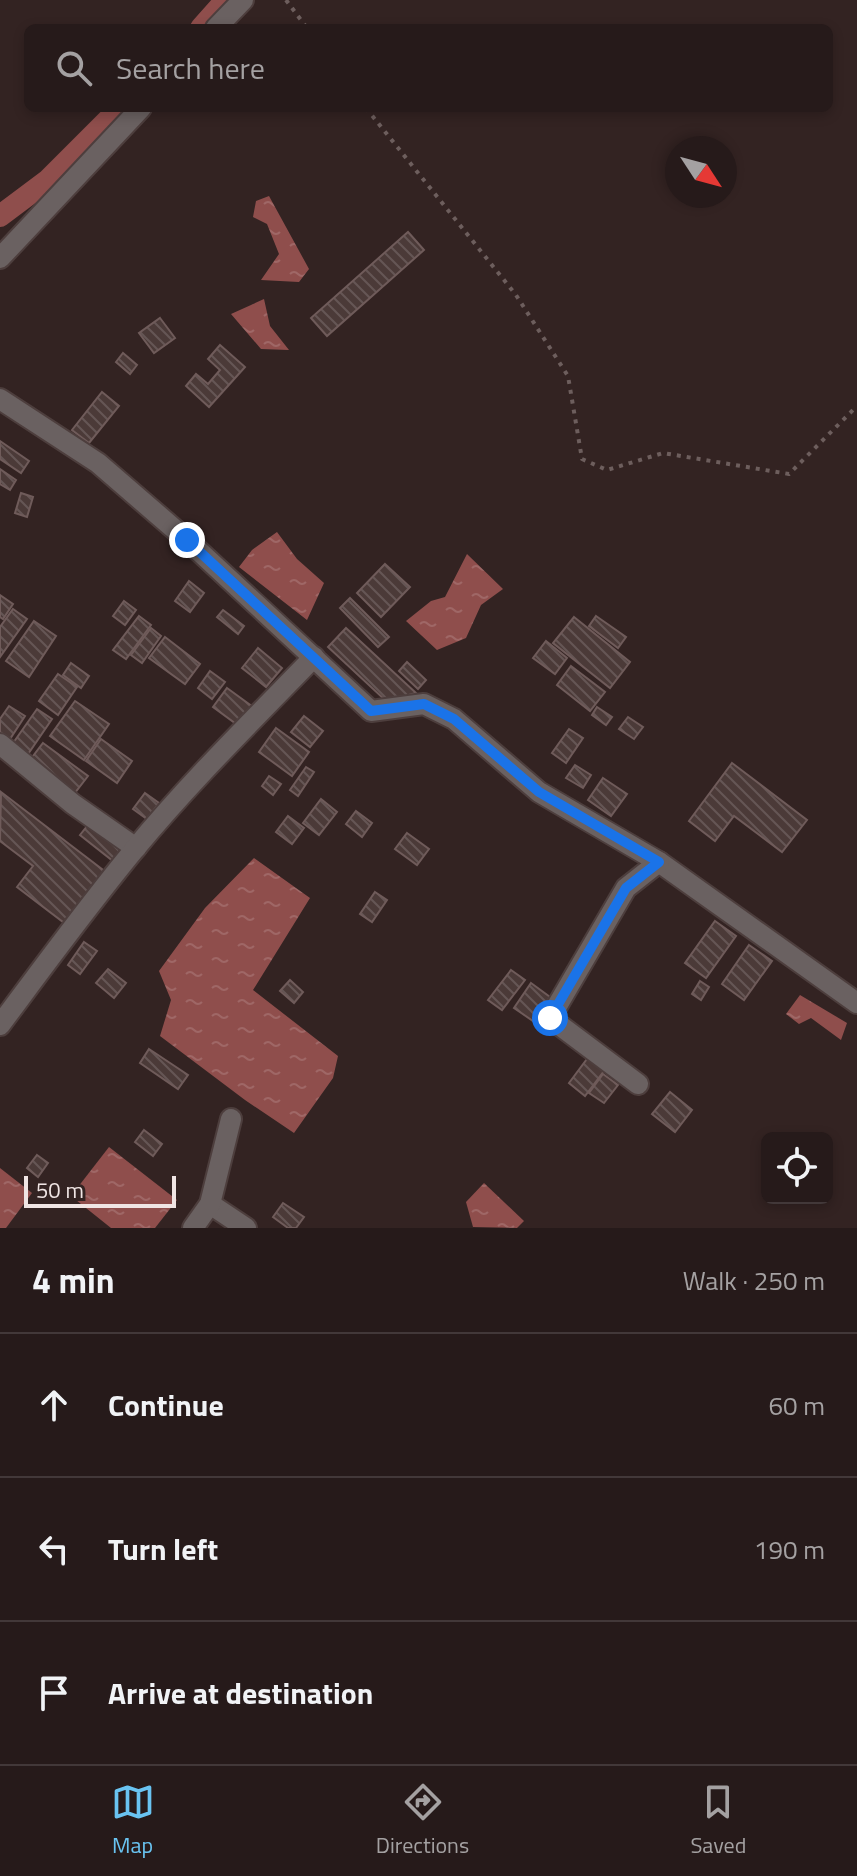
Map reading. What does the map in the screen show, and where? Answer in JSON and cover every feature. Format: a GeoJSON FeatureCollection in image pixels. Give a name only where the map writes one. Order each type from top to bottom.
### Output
{"type":"FeatureCollection","features":[{"type":"Feature","properties":{"kind":"street"},"geometry":{"type":"LineString","coordinates":[[220,24],[243,0]]}},
{"type":"Feature","properties":{"kind":"street"},"geometry":{"type":"LineString","coordinates":[[0,258],[137,112]]}},
{"type":"Feature","properties":{"kind":"street"},"geometry":{"type":"LineString","coordinates":[[0,399],[98,463],[187,540],[371,711],[424,704],[454,719],[539,792],[659,862],[857,1003]]}},
{"type":"Feature","properties":{"kind":"street"},"geometry":{"type":"LineString","coordinates":[[0,1025],[136,848],[218,756],[314,657]]}},
{"type":"Feature","properties":{"kind":"street"},"geometry":{"type":"LineString","coordinates":[[0,744],[73,804],[136,848]]}},
{"type":"Feature","properties":{"kind":"street"},"geometry":{"type":"LineString","coordinates":[[638,1084],[550,1018],[626,888],[659,862]]}},
{"type":"Feature","properties":{"kind":"street"},"geometry":{"type":"LineString","coordinates":[[193,1228],[210,1204],[231,1119]]}},
{"type":"Feature","properties":{"kind":"street"},"geometry":{"type":"LineString","coordinates":[[210,1204],[246,1228]]}},
{"type":"Feature","properties":{"kind":"path"},"geometry":{"type":"LineString","coordinates":[[286,0],[304,24]]}},
{"type":"Feature","properties":{"kind":"path"},"geometry":{"type":"LineString","coordinates":[[369,112],[516,295],[568,376],[582,459],[607,470],[663,453],[789,474],[857,406]]}},
{"type":"Feature","properties":{"kind":"water"},"geometry":{"type":"Polygon","coordinates":[[[269,196],[309,269],[299,282],[261,280],[279,254],[267,224],[253,217],[256,201],[269,196]]]}},
{"type":"Feature","properties":{"kind":"water"},"geometry":{"type":"Polygon","coordinates":[[[264,299],[270,326],[289,350],[261,349],[231,314],[264,299]]]}},
{"type":"Feature","properties":{"kind":"water"},"geometry":{"type":"Polygon","coordinates":[[[277,532],[297,559],[324,583],[307,620],[239,567],[252,550],[277,532]]]}},
{"type":"Feature","properties":{"kind":"water"},"geometry":{"type":"Polygon","coordinates":[[[467,554],[503,589],[481,605],[466,638],[437,650],[406,621],[431,601],[445,597],[467,554]]]}},
{"type":"Feature","properties":{"kind":"water"},"geometry":{"type":"Polygon","coordinates":[[[254,858],[310,898],[253,990],[338,1056],[333,1078],[294,1133],[160,1036],[171,1000],[159,971],[205,908],[254,858]]]}},
{"type":"Feature","properties":{"kind":"water"},"geometry":{"type":"Polygon","coordinates":[[[800,995],[847,1023],[841,1040],[811,1018],[799,1024],[786,1014],[800,995]]]}},
{"type":"Feature","properties":{"kind":"water"},"geometry":{"type":"Polygon","coordinates":[[[109,1147],[177,1200],[155,1228],[111,1228],[71,1196],[109,1147]]]}},
{"type":"Feature","properties":{"kind":"water"},"geometry":{"type":"Polygon","coordinates":[[[0,1168],[32,1193],[6,1228],[0,1228],[0,1168]]]}},
{"type":"Feature","properties":{"kind":"water"},"geometry":{"type":"Polygon","coordinates":[[[484,1183],[524,1221],[517,1228],[473,1227],[466,1202],[484,1183]]]}},
{"type":"Feature","properties":{"kind":"building"},"geometry":{"type":"Polygon","coordinates":[[[408,232],[424,250],[327,336],[311,318],[408,232]]]}},
{"type":"Feature","properties":{"kind":"building"},"geometry":{"type":"Polygon","coordinates":[[[160,318],[175,338],[154,353],[139,333],[160,318]]]}},
{"type":"Feature","properties":{"kind":"building"},"geometry":{"type":"Polygon","coordinates":[[[220,345],[245,367],[209,407],[186,386],[196,374],[208,384],[220,370],[208,359],[220,345]]]}},
{"type":"Feature","properties":{"kind":"building"},"geometry":{"type":"Polygon","coordinates":[[[123,353],[137,365],[130,374],[116,362],[123,353]]]}},
{"type":"Feature","properties":{"kind":"building"},"geometry":{"type":"Polygon","coordinates":[[[102,392],[119,406],[89,443],[72,430],[102,392]]]}},
{"type":"Feature","properties":{"kind":"building"},"geometry":{"type":"Polygon","coordinates":[[[0,441],[29,461],[21,473],[0,459],[0,441]]]}},
{"type":"Feature","properties":{"kind":"building"},"geometry":{"type":"Polygon","coordinates":[[[0,469],[16,480],[10,490],[0,484],[0,469]]]}},
{"type":"Feature","properties":{"kind":"building"},"geometry":{"type":"Polygon","coordinates":[[[21,493],[33,497],[27,517],[15,513],[21,493]]]}},
{"type":"Feature","properties":{"kind":"building"},"geometry":{"type":"Polygon","coordinates":[[[385,564],[410,587],[381,617],[357,593],[385,564]]]}},
{"type":"Feature","properties":{"kind":"building"},"geometry":{"type":"Polygon","coordinates":[[[189,581],[204,593],[190,612],[175,601],[189,581]]]}},
{"type":"Feature","properties":{"kind":"building"},"geometry":{"type":"Polygon","coordinates":[[[0,595],[13,604],[3,619],[0,617],[0,595]]]}},
{"type":"Feature","properties":{"kind":"building"},"geometry":{"type":"Polygon","coordinates":[[[350,598],[389,637],[378,647],[340,608],[350,598]]]}},
{"type":"Feature","properties":{"kind":"building"},"geometry":{"type":"Polygon","coordinates":[[[124,601],[136,610],[125,625],[113,616],[124,601]]]}},
{"type":"Feature","properties":{"kind":"building"},"geometry":{"type":"Polygon","coordinates":[[[13,609],[27,619],[0,657],[0,627],[13,609]]]}},
{"type":"Feature","properties":{"kind":"building"},"geometry":{"type":"Polygon","coordinates":[[[223,610],[244,626],[238,634],[217,617],[223,610]]]}},
{"type":"Feature","properties":{"kind":"building"},"geometry":{"type":"Polygon","coordinates":[[[139,616],[151,625],[126,659],[113,650],[139,616]]]}},
{"type":"Feature","properties":{"kind":"building"},"geometry":{"type":"Polygon","coordinates":[[[596,616],[626,637],[618,648],[589,626],[596,616]]]}},
{"type":"Feature","properties":{"kind":"building"},"geometry":{"type":"Polygon","coordinates":[[[574,617],[630,662],[610,688],[553,643],[574,617]]]}},
{"type":"Feature","properties":{"kind":"building"},"geometry":{"type":"Polygon","coordinates":[[[34,621],[56,636],[29,677],[6,661],[34,621]]]}},
{"type":"Feature","properties":{"kind":"building"},"geometry":{"type":"Polygon","coordinates":[[[151,628],[161,636],[142,663],[131,655],[151,628]]]}},
{"type":"Feature","properties":{"kind":"building"},"geometry":{"type":"Polygon","coordinates":[[[346,628],[416,693],[386,701],[328,647],[346,628]]]}},
{"type":"Feature","properties":{"kind":"building"},"geometry":{"type":"Polygon","coordinates":[[[165,637],[200,664],[185,684],[149,658],[165,637]]]}},
{"type":"Feature","properties":{"kind":"building"},"geometry":{"type":"Polygon","coordinates":[[[546,641],[567,658],[555,674],[533,658],[546,641]]]}},
{"type":"Feature","properties":{"kind":"building"},"geometry":{"type":"Polygon","coordinates":[[[258,648],[282,668],[266,687],[242,668],[258,648]]]}},
{"type":"Feature","properties":{"kind":"building"},"geometry":{"type":"Polygon","coordinates":[[[407,662],[426,680],[418,689],[399,671],[407,662]]]}},
{"type":"Feature","properties":{"kind":"building"},"geometry":{"type":"Polygon","coordinates":[[[71,663],[89,676],[81,688],[63,675],[71,663]]]}},
{"type":"Feature","properties":{"kind":"building"},"geometry":{"type":"Polygon","coordinates":[[[571,666],[605,692],[590,711],[557,685],[571,666]]]}},
{"type":"Feature","properties":{"kind":"building"},"geometry":{"type":"Polygon","coordinates":[[[210,671],[225,682],[212,699],[198,688],[210,671]]]}},
{"type":"Feature","properties":{"kind":"building"},"geometry":{"type":"Polygon","coordinates":[[[58,674],[77,687],[58,715],[39,701],[58,674]]]}},
{"type":"Feature","properties":{"kind":"building"},"geometry":{"type":"Polygon","coordinates":[[[227,688],[253,707],[239,726],[213,707],[227,688]]]}},
{"type":"Feature","properties":{"kind":"building"},"geometry":{"type":"Polygon","coordinates":[[[75,701],[109,724],[84,760],[50,736],[75,701]]]}},
{"type":"Feature","properties":{"kind":"building"},"geometry":{"type":"Polygon","coordinates":[[[9,706],[25,716],[10,739],[0,732],[0,719],[9,706]]]}},
{"type":"Feature","properties":{"kind":"building"},"geometry":{"type":"Polygon","coordinates":[[[597,707],[612,717],[606,725],[592,715],[597,707]]]}},
{"type":"Feature","properties":{"kind":"building"},"geometry":{"type":"Polygon","coordinates":[[[37,709],[52,719],[26,757],[11,746],[37,709]]]}},
{"type":"Feature","properties":{"kind":"building"},"geometry":{"type":"Polygon","coordinates":[[[304,716],[323,731],[310,747],[291,732],[304,716]]]}},
{"type":"Feature","properties":{"kind":"building"},"geometry":{"type":"Polygon","coordinates":[[[628,717],[643,727],[634,739],[619,729],[628,717]]]}},
{"type":"Feature","properties":{"kind":"building"},"geometry":{"type":"Polygon","coordinates":[[[276,728],[309,752],[292,776],[259,752],[276,728]]]}},
{"type":"Feature","properties":{"kind":"building"},"geometry":{"type":"Polygon","coordinates":[[[569,729],[583,738],[566,763],[552,753],[569,729]]]}},
{"type":"Feature","properties":{"kind":"building"},"geometry":{"type":"Polygon","coordinates":[[[101,739],[132,761],[117,783],[86,761],[101,739]]]}},
{"type":"Feature","properties":{"kind":"building"},"geometry":{"type":"Polygon","coordinates":[[[43,743],[88,776],[74,794],[30,760],[43,743]]]}},
{"type":"Feature","properties":{"kind":"building"},"geometry":{"type":"Polygon","coordinates":[[[732,763],[807,820],[782,852],[734,816],[715,841],[689,821],[732,763]]]}},
{"type":"Feature","properties":{"kind":"building"},"geometry":{"type":"Polygon","coordinates":[[[575,765],[591,775],[583,788],[566,778],[575,765]]]}},
{"type":"Feature","properties":{"kind":"building"},"geometry":{"type":"Polygon","coordinates":[[[306,767],[314,772],[298,796],[290,790],[306,767]]]}},
{"type":"Feature","properties":{"kind":"building"},"geometry":{"type":"Polygon","coordinates":[[[269,776],[281,784],[273,795],[262,786],[269,776]]]}},
{"type":"Feature","properties":{"kind":"building"},"geometry":{"type":"Polygon","coordinates":[[[603,778],[627,794],[611,816],[588,800],[603,778]]]}},
{"type":"Feature","properties":{"kind":"building"},"geometry":{"type":"Polygon","coordinates":[[[1,792],[107,873],[67,925],[17,887],[33,866],[0,841],[1,792]]]}},
{"type":"Feature","properties":{"kind":"building"},"geometry":{"type":"Polygon","coordinates":[[[145,793],[159,803],[147,819],[133,809],[145,793]]]}},
{"type":"Feature","properties":{"kind":"building"},"geometry":{"type":"Polygon","coordinates":[[[321,799],[337,812],[319,835],[303,823],[321,799]]]}},
{"type":"Feature","properties":{"kind":"building"},"geometry":{"type":"Polygon","coordinates":[[[356,811],[372,823],[362,837],[346,824],[356,811]]]}},
{"type":"Feature","properties":{"kind":"building"},"geometry":{"type":"Polygon","coordinates":[[[288,816],[304,828],[292,844],[276,832],[288,816]]]}},
{"type":"Feature","properties":{"kind":"building"},"geometry":{"type":"Polygon","coordinates":[[[92,820],[130,850],[118,865],[80,835],[92,820]]]}},
{"type":"Feature","properties":{"kind":"building"},"geometry":{"type":"Polygon","coordinates":[[[407,833],[429,849],[417,865],[395,849],[407,833]]]}},
{"type":"Feature","properties":{"kind":"building"},"geometry":{"type":"Polygon","coordinates":[[[375,892],[387,900],[372,922],[360,914],[375,892]]]}},
{"type":"Feature","properties":{"kind":"building"},"geometry":{"type":"Polygon","coordinates":[[[715,921],[736,936],[706,978],[685,963],[715,921]]]}},
{"type":"Feature","properties":{"kind":"building"},"geometry":{"type":"Polygon","coordinates":[[[84,942],[97,951],[80,974],[68,965],[84,942]]]}},
{"type":"Feature","properties":{"kind":"building"},"geometry":{"type":"Polygon","coordinates":[[[749,945],[772,961],[744,1000],[722,984],[749,945]]]}},
{"type":"Feature","properties":{"kind":"building"},"geometry":{"type":"Polygon","coordinates":[[[108,969],[126,983],[114,998],[96,983],[108,969]]]}},
{"type":"Feature","properties":{"kind":"building"},"geometry":{"type":"Polygon","coordinates":[[[511,970],[525,980],[502,1010],[488,1000],[511,970]]]}},
{"type":"Feature","properties":{"kind":"building"},"geometry":{"type":"Polygon","coordinates":[[[290,980],[303,992],[294,1003],[280,991],[290,980]]]}},
{"type":"Feature","properties":{"kind":"building"},"geometry":{"type":"Polygon","coordinates":[[[700,981],[709,987],[701,1000],[692,994],[700,981]]]}},
{"type":"Feature","properties":{"kind":"building"},"geometry":{"type":"Polygon","coordinates":[[[531,983],[550,997],[533,1021],[514,1008],[531,983]]]}},
{"type":"Feature","properties":{"kind":"building"},"geometry":{"type":"Polygon","coordinates":[[[149,1049],[188,1075],[178,1089],[140,1063],[149,1049]]]}},
{"type":"Feature","properties":{"kind":"building"},"geometry":{"type":"Polygon","coordinates":[[[590,1055],[607,1067],[585,1096],[569,1083],[590,1055]]]}},
{"type":"Feature","properties":{"kind":"building"},"geometry":{"type":"Polygon","coordinates":[[[603,1074],[618,1085],[604,1103],[589,1093],[603,1074]]]}},
{"type":"Feature","properties":{"kind":"building"},"geometry":{"type":"Polygon","coordinates":[[[670,1092],[692,1110],[675,1132],[652,1114],[670,1092]]]}},
{"type":"Feature","properties":{"kind":"building"},"geometry":{"type":"Polygon","coordinates":[[[144,1130],[162,1144],[153,1156],[135,1142],[144,1130]]]}},
{"type":"Feature","properties":{"kind":"building"},"geometry":{"type":"Polygon","coordinates":[[[37,1155],[48,1163],[38,1177],[27,1168],[37,1155]]]}},
{"type":"Feature","properties":{"kind":"building"},"geometry":{"type":"Polygon","coordinates":[[[283,1203],[304,1217],[296,1228],[288,1228],[273,1217],[283,1203]]]}},
{"type":"Feature","properties":{"kind":"waterway"},"geometry":{"type":"LineString","coordinates":[[205,24],[226,0]]}},
{"type":"Feature","properties":{"kind":"waterway"},"geometry":{"type":"LineString","coordinates":[[0,216],[48,180],[116,112]]}},
{"type":"Feature","properties":{"kind":"route"},"geometry":{"type":"LineString","coordinates":[[187,540],[371,711],[424,704],[454,719],[539,792],[659,862],[626,888],[550,1018]]}}]}
